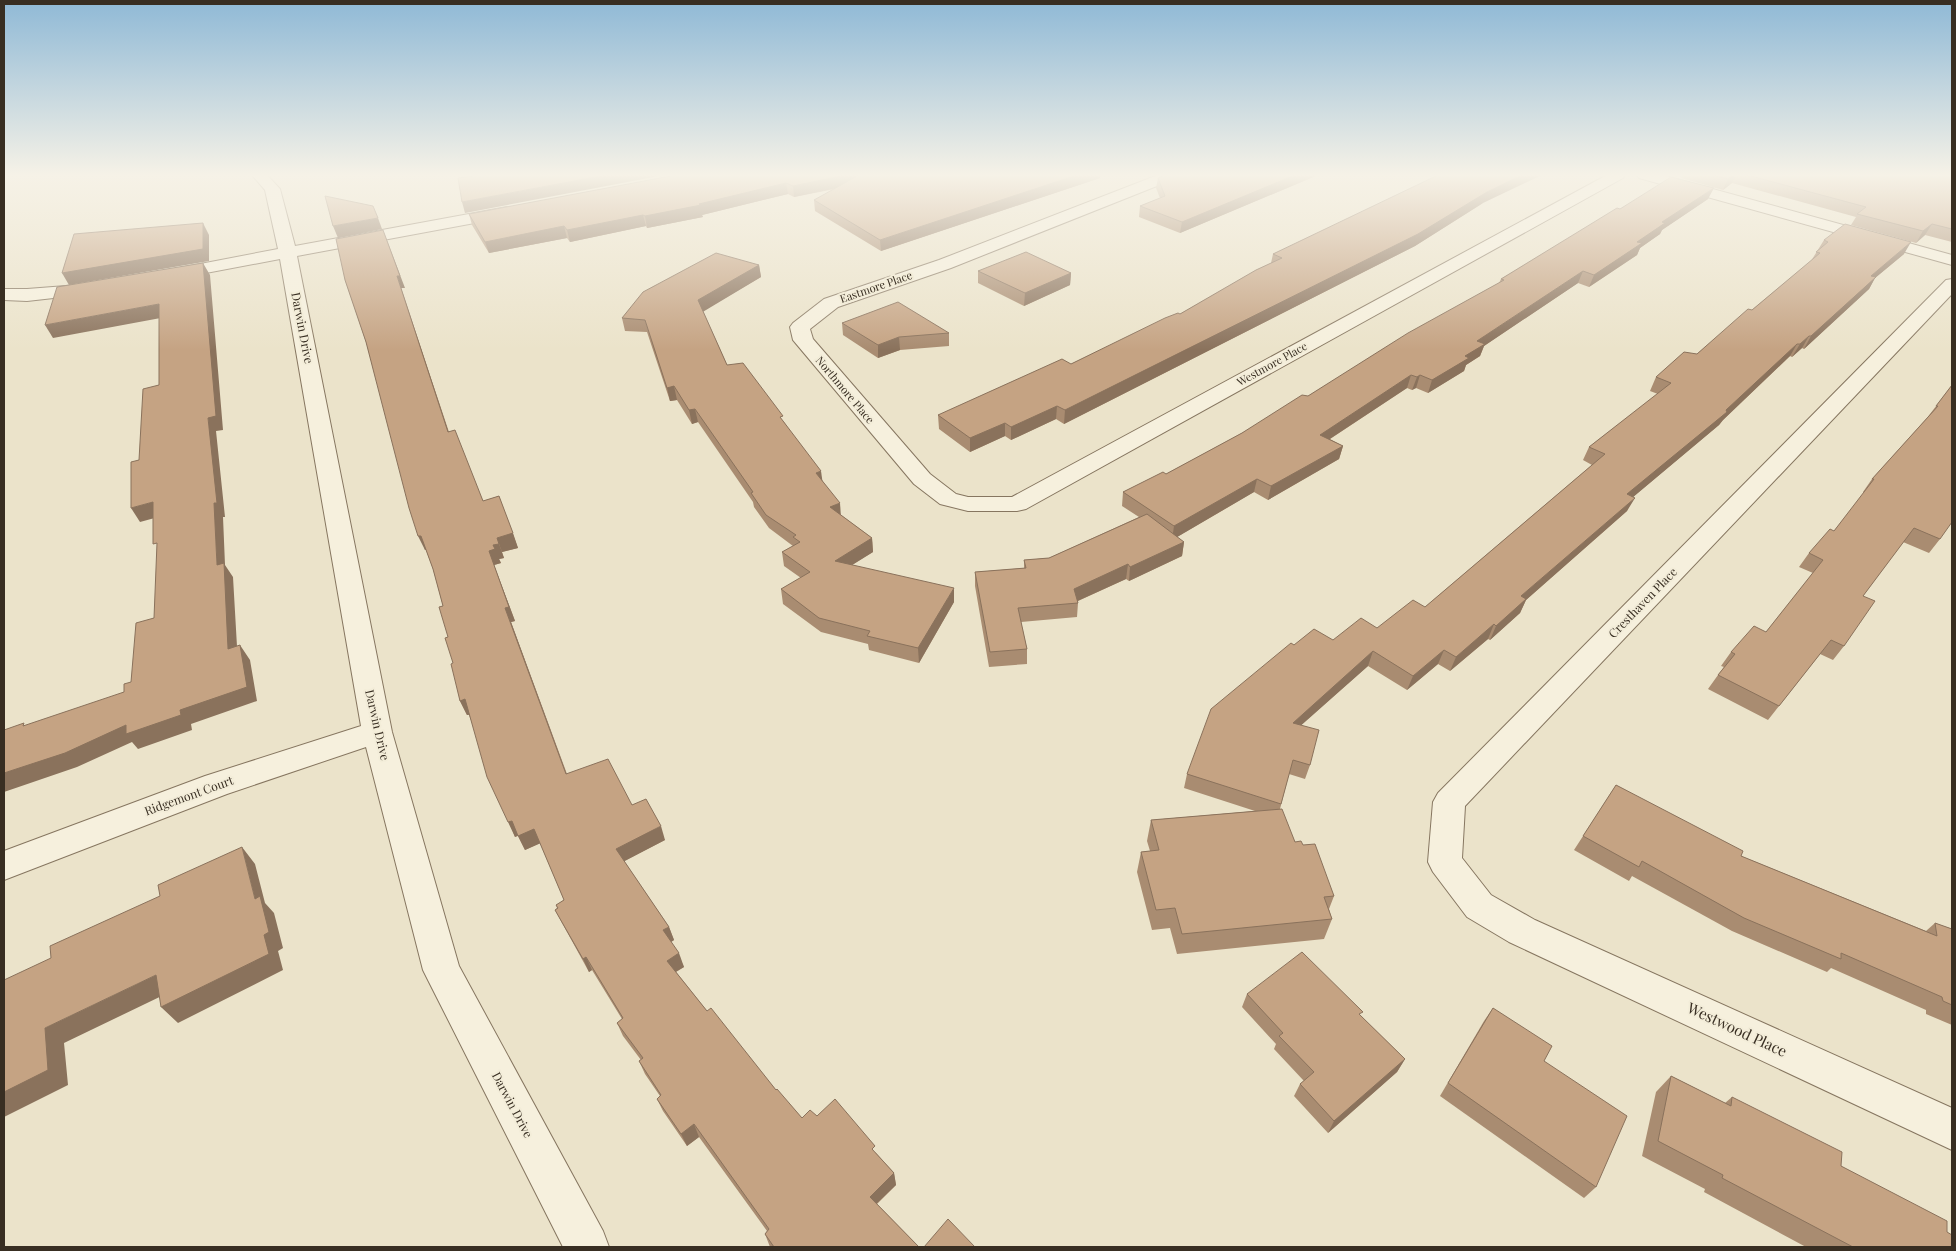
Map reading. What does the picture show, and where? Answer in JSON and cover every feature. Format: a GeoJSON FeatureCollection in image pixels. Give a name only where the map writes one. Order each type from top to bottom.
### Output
{"type":"FeatureCollection","features":[{"type":"Feature","properties":{"kind":"street","name":"Darwin Drive"},"geometry":{"type":"LineString","coordinates":[[283,233],[377,732],[442,970],[587,1247]]}},
{"type":"Feature","properties":{"kind":"street"},"geometry":{"type":"LineString","coordinates":[[152,278],[397,233]]}},
{"type":"Feature","properties":{"kind":"street","name":"Eastmore Place"},"geometry":{"type":"LineString","coordinates":[[831,303],[944,264],[1022,233]]}},
{"type":"Feature","properties":{"kind":"street","name":"Westmore Place"},"geometry":{"type":"LineString","coordinates":[[922,479],[948,499],[968,504],[1017,504],[1511,233]]}},
{"type":"Feature","properties":{"kind":"street"},"geometry":{"type":"LineString","coordinates":[[1856,233],[1952,260]]}},
{"type":"Feature","properties":{"kind":"street","name":"Cresthaven Place"},"geometry":{"type":"LineString","coordinates":[[1522,931],[1479,906],[1445,862],[1449,802],[1952,284]]}},
{"type":"Feature","properties":{"kind":"street"},"geometry":{"type":"LineString","coordinates":[[4,295],[74,292],[104,287]]}},
{"type":"Feature","properties":{"kind":"street","name":"Northmore Place"},"geometry":{"type":"LineString","coordinates":[[831,303],[800,327],[803,340],[922,479]]}},
{"type":"Feature","properties":{"kind":"street","name":"Ridgemont Court"},"geometry":{"type":"LineString","coordinates":[[4,866],[216,785],[377,732]]}},
{"type":"Feature","properties":{"kind":"street","name":"Westwood Place"},"geometry":{"type":"LineString","coordinates":[[1522,931],[1952,1129]]}},
{"type":"Feature","properties":{"kind":"building"},"geometry":{"type":"Polygon","coordinates":[[[203,233],[203,249],[62,273],[74,234],[203,233]]]}},
{"type":"Feature","properties":{"kind":"building"},"geometry":{"type":"Polygon","coordinates":[[[365,233],[384,233],[400,276],[397,276],[448,432],[455,430],[483,501],[499,496],[513,533],[497,538],[499,544],[493,545],[495,549],[489,551],[509,607],[505,608],[566,774],[608,759],[632,805],[646,799],[661,826],[616,849],[669,927],[663,930],[679,953],[667,961],[707,1011],[711,1008],[776,1090],[802,1118],[810,1110],[817,1116],[835,1099],[875,1146],[872,1149],[894,1173],[870,1197],[919,1247],[774,1247],[765,1234],[769,1229],[694,1124],[681,1134],[657,1099],[661,1095],[639,1061],[643,1058],[617,1023],[623,1018],[586,957],[583,959],[555,910],[558,908],[556,905],[564,900],[534,829],[518,836],[512,821],[508,822],[487,777],[465,699],[460,701],[451,664],[453,663],[445,638],[448,637],[439,607],[443,606],[433,569],[421,536],[418,536],[409,508],[366,342],[345,280],[336,239],[365,233]]]}},
{"type":"Feature","properties":{"kind":"building"},"geometry":{"type":"Polygon","coordinates":[[[480,233],[528,233],[485,242],[480,233]]]}},
{"type":"Feature","properties":{"kind":"building"},"geometry":{"type":"Polygon","coordinates":[[[869,233],[900,233],[880,240],[869,233]]]}},
{"type":"Feature","properties":{"kind":"building"},"geometry":{"type":"Polygon","coordinates":[[[1316,233],[1419,233],[1065,410],[1057,406],[1011,427],[1005,423],[970,438],[938,415],[1062,359],[1071,364],[1165,318],[1180,314],[1256,270],[1282,258],[1273,254],[1316,233]]]}},
{"type":"Feature","properties":{"kind":"building"},"geometry":{"type":"Polygon","coordinates":[[[1576,233],[1650,233],[1637,242],[1642,243],[1594,275],[1583,271],[1477,341],[1485,344],[1465,356],[1469,358],[1432,380],[1420,375],[1417,377],[1411,375],[1320,435],[1343,446],[1271,486],[1257,479],[1174,526],[1123,492],[1163,472],[1166,474],[1242,433],[1302,395],[1308,396],[1408,333],[1504,280],[1501,279],[1576,233]]]}},
{"type":"Feature","properties":{"kind":"building"},"geometry":{"type":"Polygon","coordinates":[[[1833,233],[1879,233],[1911,242],[1871,276],[1876,277],[1811,336],[1797,344],[1726,410],[1727,412],[1627,494],[1635,498],[1521,596],[1526,599],[1496,626],[1494,624],[1456,657],[1444,650],[1413,676],[1373,651],[1293,723],[1319,730],[1310,765],[1293,760],[1281,804],[1187,774],[1211,709],[1291,643],[1294,645],[1314,629],[1333,640],[1361,618],[1377,628],[1413,600],[1425,607],[1605,454],[1589,447],[1671,383],[1656,377],[1684,352],[1697,354],[1748,309],[1752,310],[1820,253],[1816,252],[1828,242],[1824,240],[1833,233]]]}},
{"type":"Feature","properties":{"kind":"building"},"geometry":{"type":"Polygon","coordinates":[[[1026,252],[1071,273],[1025,293],[978,271],[1026,252]]]}},
{"type":"Feature","properties":{"kind":"building"},"geometry":{"type":"Polygon","coordinates":[[[716,253],[759,265],[698,300],[727,365],[743,363],[783,416],[780,417],[821,471],[816,473],[840,503],[830,507],[872,538],[835,561],[954,588],[918,648],[867,636],[870,631],[819,618],[781,589],[810,572],[782,552],[800,542],[793,537],[796,535],[766,515],[751,493],[753,492],[695,409],[689,410],[674,386],[667,388],[645,320],[622,318],[643,292],[716,253]]]}},
{"type":"Feature","properties":{"kind":"building"},"geometry":{"type":"Polygon","coordinates":[[[203,263],[216,416],[208,418],[217,503],[214,503],[217,565],[224,563],[228,649],[240,645],[247,687],[180,710],[181,715],[126,734],[126,725],[65,753],[4,773],[4,730],[24,723],[23,726],[124,692],[124,684],[131,682],[136,623],[154,618],[157,543],[153,544],[153,502],[131,508],[131,462],[139,460],[143,389],[159,385],[159,304],[45,325],[57,287],[203,263]]]}},
{"type":"Feature","properties":{"kind":"building"},"geometry":{"type":"Polygon","coordinates":[[[898,302],[949,333],[899,337],[878,345],[842,323],[898,302]]]}},
{"type":"Feature","properties":{"kind":"building"},"geometry":{"type":"Polygon","coordinates":[[[1952,385],[1952,522],[1940,539],[1914,528],[1863,596],[1875,601],[1844,646],[1831,640],[1779,706],[1718,675],[1735,654],[1731,652],[1754,626],[1766,632],[1823,560],[1809,553],[1830,529],[1834,531],[1874,479],[1872,479],[1938,406],[1936,406],[1952,385]]]}},
{"type":"Feature","properties":{"kind":"building"},"geometry":{"type":"Polygon","coordinates":[[[1147,514],[1184,542],[1130,567],[1128,564],[1074,589],[1078,603],[1018,608],[1027,649],[990,652],[975,572],[1026,568],[1024,560],[1049,558],[1147,514]]]}},
{"type":"Feature","properties":{"kind":"building"},"geometry":{"type":"Polygon","coordinates":[[[1616,785],[1743,851],[1741,856],[1937,936],[1935,923],[1952,929],[1952,1005],[1943,1001],[1942,997],[1841,953],[1841,959],[1744,918],[1642,861],[1639,867],[1583,836],[1616,785]]]}},
{"type":"Feature","properties":{"kind":"building"},"geometry":{"type":"Polygon","coordinates":[[[1282,809],[1295,842],[1301,841],[1303,845],[1315,844],[1334,896],[1324,897],[1332,919],[1182,934],[1175,908],[1156,910],[1141,852],[1159,850],[1151,820],[1282,809]]]}},
{"type":"Feature","properties":{"kind":"building"},"geometry":{"type":"Polygon","coordinates":[[[242,847],[255,899],[260,896],[269,932],[264,935],[269,954],[161,1007],[156,975],[45,1028],[48,1070],[4,1092],[4,980],[51,958],[50,946],[160,896],[158,885],[242,847]]]}},
{"type":"Feature","properties":{"kind":"building"},"geometry":{"type":"Polygon","coordinates":[[[1302,952],[1363,1012],[1359,1014],[1405,1059],[1334,1121],[1300,1084],[1314,1072],[1279,1036],[1283,1033],[1247,994],[1302,952]]]}},
{"type":"Feature","properties":{"kind":"building"},"geometry":{"type":"Polygon","coordinates":[[[1493,1008],[1552,1046],[1544,1061],[1627,1116],[1596,1187],[1448,1083],[1493,1008]]]}},
{"type":"Feature","properties":{"kind":"building"},"geometry":{"type":"Polygon","coordinates":[[[1671,1076],[1731,1106],[1732,1097],[1842,1152],[1841,1166],[1947,1221],[1947,1232],[1952,1235],[1952,1247],[1853,1247],[1722,1178],[1723,1175],[1658,1141],[1671,1076]]]}},
{"type":"Feature","properties":{"kind":"building"},"geometry":{"type":"Polygon","coordinates":[[[948,1219],[975,1247],[924,1247],[948,1219]]]}}]}
